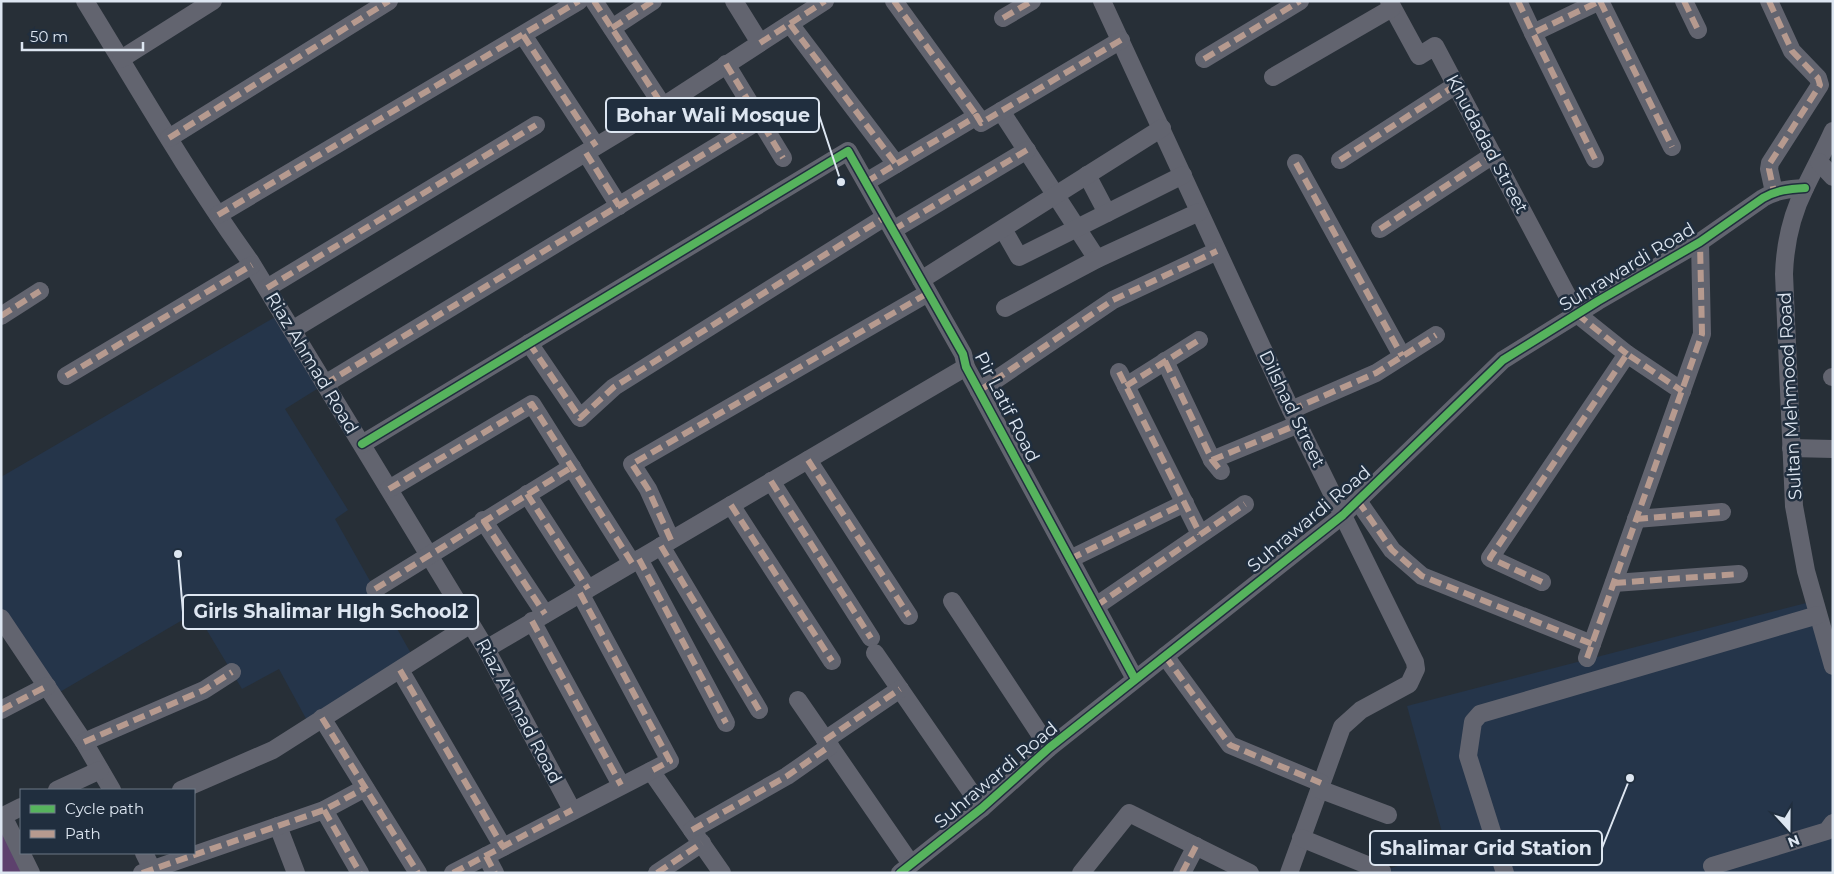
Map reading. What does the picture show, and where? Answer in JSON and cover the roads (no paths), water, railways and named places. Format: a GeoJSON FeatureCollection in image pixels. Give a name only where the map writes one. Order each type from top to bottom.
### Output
{"type":"FeatureCollection","features":[{"type":"Feature","properties":{"kind":"street","name":"Riaz Ahmad Road"},"geometry":{"type":"LineString","coordinates":[[85,1],[218,216],[267,288],[486,648],[572,810]]}},
{"type":"Feature","properties":{"kind":"street"},"geometry":{"type":"LineString","coordinates":[[121,59],[213,1]]}},
{"type":"Feature","properties":{"kind":"street"},"geometry":{"type":"LineString","coordinates":[[169,138],[389,1]]}},
{"type":"Feature","properties":{"kind":"street"},"geometry":{"type":"LineString","coordinates":[[218,216],[579,1]]}},
{"type":"Feature","properties":{"kind":"street"},"geometry":{"type":"LineString","coordinates":[[594,1],[663,106]]}},
{"type":"Feature","properties":{"kind":"street"},"geometry":{"type":"LineString","coordinates":[[612,28],[653,1]]}},
{"type":"Feature","properties":{"kind":"street"},"geometry":{"type":"LineString","coordinates":[[734,1],[760,43]]}},
{"type":"Feature","properties":{"kind":"street"},"geometry":{"type":"LineString","coordinates":[[292,330],[663,106],[825,1]]}},
{"type":"Feature","properties":{"kind":"street"},"geometry":{"type":"LineString","coordinates":[[894,1],[981,123],[1121,40]]}},
{"type":"Feature","properties":{"kind":"street"},"geometry":{"type":"LineString","coordinates":[[1003,18],[1032,1]]}},
{"type":"Feature","properties":{"kind":"street","name":"Dilshad Street"},"geometry":{"type":"LineString","coordinates":[[1102,1],[1295,417],[1415,662],[1416,668],[1409,684],[1361,710],[1342,727],[1289,873]]}},
{"type":"Feature","properties":{"kind":"street"},"geometry":{"type":"LineString","coordinates":[[1204,59],[1300,1]]}},
{"type":"Feature","properties":{"kind":"street"},"geometry":{"type":"LineString","coordinates":[[1518,1],[1595,159]]}},
{"type":"Feature","properties":{"kind":"street"},"geometry":{"type":"LineString","coordinates":[[1533,33],[1600,1],[1672,147]]}},
{"type":"Feature","properties":{"kind":"street"},"geometry":{"type":"LineString","coordinates":[[1684,1],[1698,30]]}},
{"type":"Feature","properties":{"kind":"street"},"geometry":{"type":"LineString","coordinates":[[1769,1],[1792,51],[1818,78],[1820,85],[1770,163],[1769,169],[1774,192]]}},
{"type":"Feature","properties":{"kind":"street"},"geometry":{"type":"LineString","coordinates":[[1273,77],[1390,5]]}},
{"type":"Feature","properties":{"kind":"street","name":"Khudadad Street"},"geometry":{"type":"LineString","coordinates":[[1390,5],[1419,56],[1435,46],[1577,314]]}},
{"type":"Feature","properties":{"kind":"street"},"geometry":{"type":"LineString","coordinates":[[790,24],[896,164]]}},
{"type":"Feature","properties":{"kind":"street"},"geometry":{"type":"LineString","coordinates":[[523,34],[591,150],[619,206]]}},
{"type":"Feature","properties":{"kind":"street"},"geometry":{"type":"LineString","coordinates":[[726,64],[784,158]]}},
{"type":"Feature","properties":{"kind":"street"},"geometry":{"type":"LineString","coordinates":[[1340,160],[1456,85]]}},
{"type":"Feature","properties":{"kind":"street"},"geometry":{"type":"LineString","coordinates":[[1001,111],[1097,259]]}},
{"type":"Feature","properties":{"kind":"street"},"geometry":{"type":"LineString","coordinates":[[866,182],[977,116]]}},
{"type":"Feature","properties":{"kind":"street"},"geometry":{"type":"LineString","coordinates":[[325,384],[760,120]]}},
{"type":"Feature","properties":{"kind":"street"},"geometry":{"type":"LineString","coordinates":[[267,288],[536,125]]}},
{"type":"Feature","properties":{"kind":"street"},"geometry":{"type":"LineString","coordinates":[[759,710],[666,543],[648,490],[632,464],[925,287],[1003,229],[1162,128]]}},
{"type":"Feature","properties":{"kind":"street","name":"Sultan Mehmood Road"},"geometry":{"type":"LineString","coordinates":[[1833,132],[1805,188],[1792,225],[1785,255],[1784,274],[1794,506],[1806,571],[1833,666]]}},
{"type":"Feature","properties":{"kind":"street"},"geometry":{"type":"LineString","coordinates":[[362,444],[529,343],[580,418],[614,388],[889,223],[1027,150]]}},
{"type":"Feature","properties":{"kind":"street","name":"Pir Latif Road"},"geometry":{"type":"LineString","coordinates":[[529,343],[848,151],[963,354],[966,367],[1135,679]]}},
{"type":"Feature","properties":{"kind":"street"},"geometry":{"type":"LineString","coordinates":[[1380,230],[1493,155]]}},
{"type":"Feature","properties":{"kind":"street"},"geometry":{"type":"LineString","coordinates":[[1819,162],[1833,176]]}},
{"type":"Feature","properties":{"kind":"street"},"geometry":{"type":"LineString","coordinates":[[1296,163],[1402,356]]}},
{"type":"Feature","properties":{"kind":"street"},"geometry":{"type":"LineString","coordinates":[[1087,175],[1107,213]]}},
{"type":"Feature","properties":{"kind":"street"},"geometry":{"type":"LineString","coordinates":[[1003,229],[1018,257],[1183,175]]}},
{"type":"Feature","properties":{"kind":"street","name":"Suhrawardi Road"},"geometry":{"type":"LineString","coordinates":[[905,868],[982,808],[1050,748],[1135,679],[1343,515],[1503,360],[1700,242],[1774,192],[1785,189],[1805,188]]}},
{"type":"Feature","properties":{"kind":"street"},"geometry":{"type":"LineString","coordinates":[[1006,308],[1097,259],[1199,212]]}},
{"type":"Feature","properties":{"kind":"street"},"geometry":{"type":"LineString","coordinates":[[1358,501],[1392,550],[1422,576],[1590,651],[1702,334],[1700,242]]}},
{"type":"Feature","properties":{"kind":"street"},"geometry":{"type":"LineString","coordinates":[[979,391],[1114,300],[1217,251]]}},
{"type":"Feature","properties":{"kind":"street"},"geometry":{"type":"LineString","coordinates":[[66,376],[252,265]]}},
{"type":"Feature","properties":{"kind":"street"},"geometry":{"type":"LineString","coordinates":[[1,316],[40,291]]}},
{"type":"Feature","properties":{"kind":"street"},"geometry":{"type":"LineString","coordinates":[[1577,314],[1627,354],[1682,391]]}},
{"type":"Feature","properties":{"kind":"street"},"geometry":{"type":"LineString","coordinates":[[1165,361],[1216,466],[1295,417],[1376,373],[1436,335]]}},
{"type":"Feature","properties":{"kind":"street"},"geometry":{"type":"LineString","coordinates":[[1199,340],[1165,361],[1122,379],[1200,534]]}},
{"type":"Feature","properties":{"kind":"street"},"geometry":{"type":"LineString","coordinates":[[1542,582],[1490,558],[1627,354]]}},
{"type":"Feature","properties":{"kind":"street"},"geometry":{"type":"LineString","coordinates":[[486,648],[966,367]]}},
{"type":"Feature","properties":{"kind":"street"},"geometry":{"type":"LineString","coordinates":[[389,489],[532,404],[636,561],[726,723]]}},
{"type":"Feature","properties":{"kind":"street"},"geometry":{"type":"LineString","coordinates":[[1791,448],[1833,449]]}},
{"type":"Feature","properties":{"kind":"street"},"geometry":{"type":"LineString","coordinates":[[808,460],[909,616]]}},
{"type":"Feature","properties":{"kind":"street"},"geometry":{"type":"LineString","coordinates":[[374,588],[572,467]]}},
{"type":"Feature","properties":{"kind":"street"},"geometry":{"type":"LineString","coordinates":[[771,481],[900,689],[982,808]]}},
{"type":"Feature","properties":{"kind":"street"},"geometry":{"type":"LineString","coordinates":[[453,873],[670,761],[584,591],[527,494]]}},
{"type":"Feature","properties":{"kind":"street"},"geometry":{"type":"LineString","coordinates":[[1070,558],[1185,504]]}},
{"type":"Feature","properties":{"kind":"street"},"geometry":{"type":"LineString","coordinates":[[1096,606],[1245,504]]}},
{"type":"Feature","properties":{"kind":"street"},"geometry":{"type":"LineString","coordinates":[[731,505],[832,661]]}},
{"type":"Feature","properties":{"kind":"street"},"geometry":{"type":"LineString","coordinates":[[1636,519],[1722,512]]}},
{"type":"Feature","properties":{"kind":"street"},"geometry":{"type":"LineString","coordinates":[[483,520],[539,618],[621,785]]}},
{"type":"Feature","properties":{"kind":"street"},"geometry":{"type":"LineString","coordinates":[[1614,583],[1739,574]]}},
{"type":"Feature","properties":{"kind":"street"},"geometry":{"type":"LineString","coordinates":[[952,601],[1050,748]]}},
{"type":"Feature","properties":{"kind":"street"},"geometry":{"type":"LineString","coordinates":[[1505,873],[1468,756],[1473,722],[1480,714],[1818,615]]}},
{"type":"Feature","properties":{"kind":"street"},"geometry":{"type":"LineString","coordinates":[[1,618],[84,742],[111,789]]}},
{"type":"Feature","properties":{"kind":"street"},"geometry":{"type":"LineString","coordinates":[[183,789],[273,750],[471,624]]}},
{"type":"Feature","properties":{"kind":"street"},"geometry":{"type":"LineString","coordinates":[[1165,656],[1230,744],[1388,815]]}},
{"type":"Feature","properties":{"kind":"street"},"geometry":{"type":"LineString","coordinates":[[400,670],[503,847]]}},
{"type":"Feature","properties":{"kind":"street"},"geometry":{"type":"LineString","coordinates":[[84,742],[204,690],[232,672]]}},
{"type":"Feature","properties":{"kind":"street"},"geometry":{"type":"LineString","coordinates":[[1,710],[47,686]]}},
{"type":"Feature","properties":{"kind":"street"},"geometry":{"type":"LineString","coordinates":[[657,873],[697,837],[787,776],[900,689]]}},
{"type":"Feature","properties":{"kind":"street"},"geometry":{"type":"LineString","coordinates":[[798,700],[828,743],[905,868]]}},
{"type":"Feature","properties":{"kind":"street"},"geometry":{"type":"LineString","coordinates":[[322,718],[418,873]]}},
{"type":"Feature","properties":{"kind":"street"},"geometry":{"type":"LineString","coordinates":[[59,789],[100,770]]}},
{"type":"Feature","properties":{"kind":"street"},"geometry":{"type":"LineString","coordinates":[[651,771],[722,873]]}},
{"type":"Feature","properties":{"kind":"street"},"geometry":{"type":"LineString","coordinates":[[144,854],[147,871],[177,867],[278,826],[324,810],[365,788]]}},
{"type":"Feature","properties":{"kind":"street"},"geometry":{"type":"LineString","coordinates":[[20,808],[3,816],[20,851]]}},
{"type":"Feature","properties":{"kind":"street"},"geometry":{"type":"LineString","coordinates":[[324,810],[360,873]]}},
{"type":"Feature","properties":{"kind":"street"},"geometry":{"type":"LineString","coordinates":[[1081,873],[1129,813],[1250,873]]}},
{"type":"Feature","properties":{"kind":"street"},"geometry":{"type":"LineString","coordinates":[[1712,866],[1827,831],[1833,823]]}},
{"type":"Feature","properties":{"kind":"street"},"geometry":{"type":"LineString","coordinates":[[278,826],[296,873]]}},
{"type":"Feature","properties":{"kind":"street"},"geometry":{"type":"LineString","coordinates":[[1301,838],[1382,871]]}},
{"type":"Feature","properties":{"kind":"street"},"geometry":{"type":"LineString","coordinates":[[1182,873],[1196,846]]}},
{"type":"Feature","properties":{"kind":"street"},"geometry":{"type":"LineString","coordinates":[[22,854],[31,873]]}},
{"type":"Feature","properties":{"kind":"street"},"geometry":{"type":"LineString","coordinates":[[486,856],[495,873]]}},
{"type":"Feature","properties":{"kind":"place","name":"Bohar Wali Mosque"},"geometry":{"type":"Point","coordinates":[841,182]}},
{"type":"Feature","properties":{"kind":"place","name":"Girls Shalimar HIgh School2"},"geometry":{"type":"Point","coordinates":[178,554]}},
{"type":"Feature","properties":{"kind":"place","name":"Shalimar Grid Station"},"geometry":{"type":"Point","coordinates":[1630,778]}}]}
